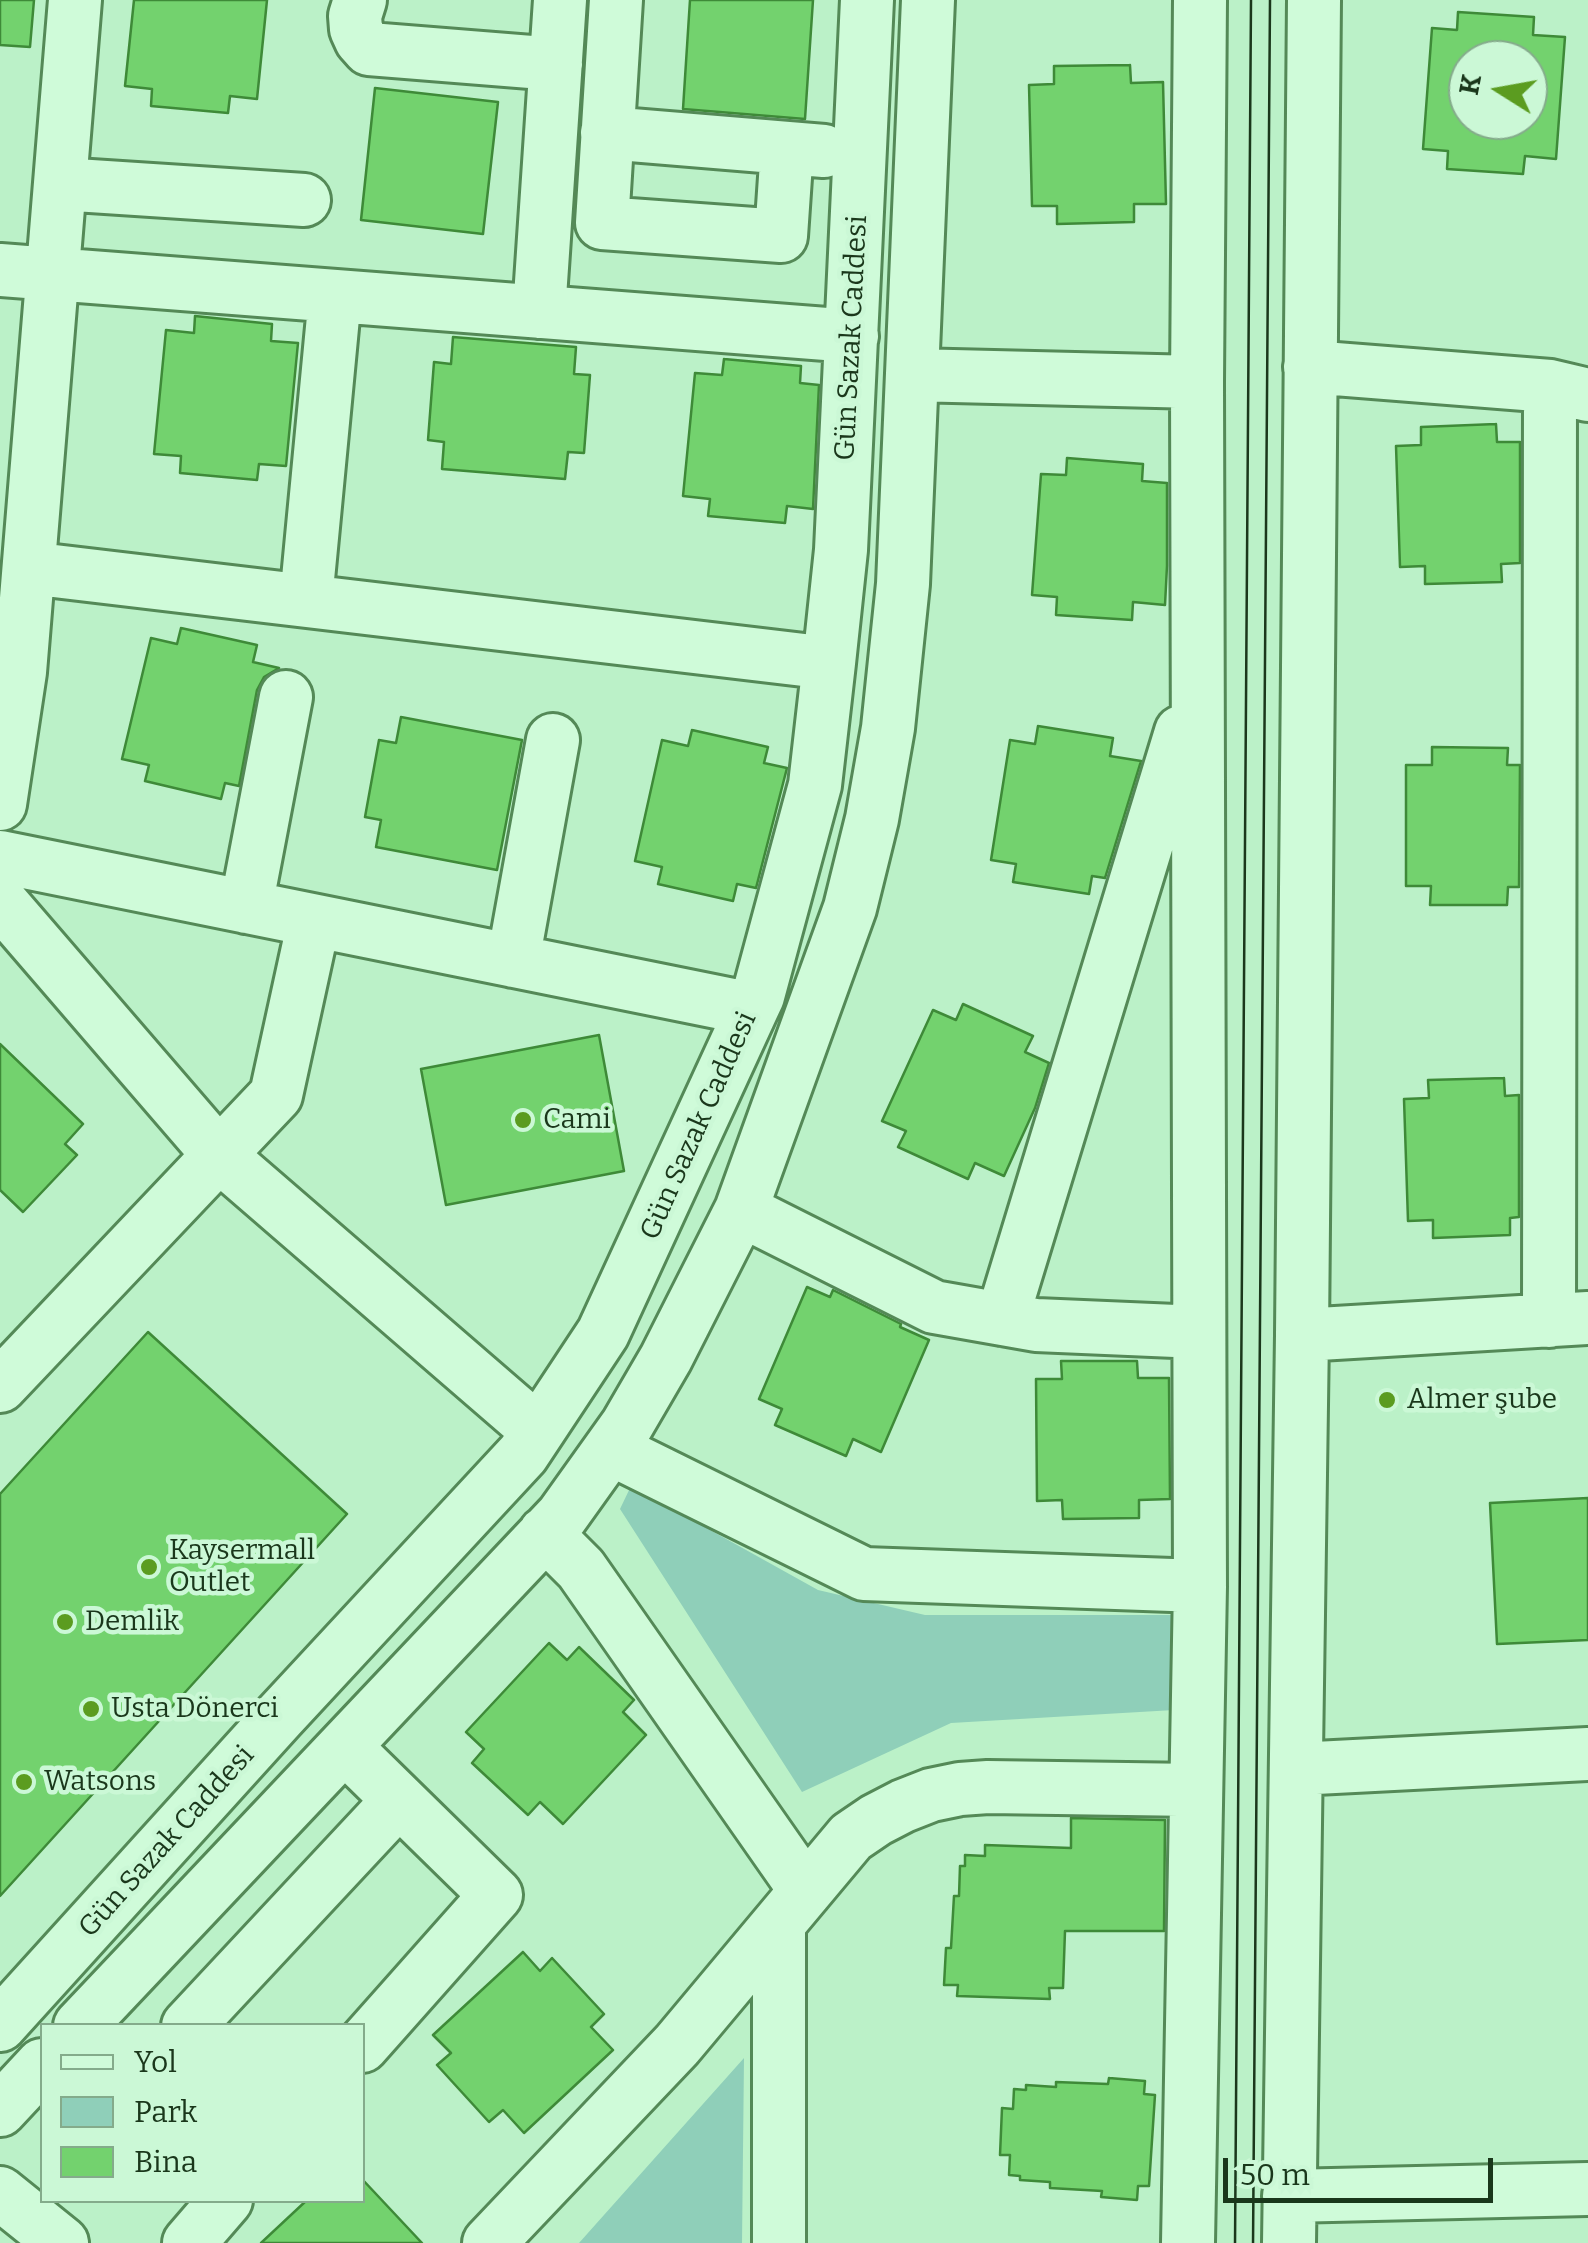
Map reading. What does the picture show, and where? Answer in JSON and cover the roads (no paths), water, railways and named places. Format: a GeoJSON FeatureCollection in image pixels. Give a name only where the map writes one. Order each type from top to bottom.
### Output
{"type":"FeatureCollection","features":[{"type":"Feature","properties":{"kind":"street"},"geometry":{"type":"LineString","coordinates":[[0,804],[10,671],[29,568],[75,0]]}},
{"type":"Feature","properties":{"kind":"street"},"geometry":{"type":"LineString","coordinates":[[360,0],[356,28],[369,49],[556,64]]}},
{"type":"Feature","properties":{"kind":"street"},"geometry":{"type":"LineString","coordinates":[[539,312],[560,0]]}},
{"type":"Feature","properties":{"kind":"street"},"geometry":{"type":"LineString","coordinates":[[616,0],[602,223],[781,236],[787,148]]}},
{"type":"Feature","properties":{"kind":"street","name":"Gün Sazak Caddesi"},"geometry":{"type":"LineString","coordinates":[[0,2025],[524,1454],[603,1334],[758,996],[815,784],[842,550],[866,0]]}},
{"type":"Feature","properties":{"kind":"street"},"geometry":{"type":"LineString","coordinates":[[83,2023],[562,1516],[611,1449],[666,1358],[741,1210],[850,908],[872,819],[888,728],[903,584],[928,0]]}},
{"type":"Feature","properties":{"kind":"street"},"geometry":{"type":"LineString","coordinates":[[1188,2243],[1200,1586],[1200,0]]}},
{"type":"Feature","properties":{"kind":"street"},"geometry":{"type":"LineString","coordinates":[[1314,0],[1302,1335],[1289,2219],[1588,2189]]}},
{"type":"Feature","properties":{"kind":"street"},"geometry":{"type":"LineString","coordinates":[[608,133],[860,154]]}},
{"type":"Feature","properties":{"kind":"street"},"geometry":{"type":"LineString","coordinates":[[60,184],[304,200]]}},
{"type":"Feature","properties":{"kind":"street"},"geometry":{"type":"LineString","coordinates":[[0,270],[852,336]]}},
{"type":"Feature","properties":{"kind":"street"},"geometry":{"type":"LineString","coordinates":[[306,600],[335,296]]}},
{"type":"Feature","properties":{"kind":"street"},"geometry":{"type":"LineString","coordinates":[[1302,1335],[1569,1320],[1569,390],[1310,367]]}},
{"type":"Feature","properties":{"kind":"street"},"geometry":{"type":"LineString","coordinates":[[912,375],[1197,382]]}},
{"type":"Feature","properties":{"kind":"street"},"geometry":{"type":"LineString","coordinates":[[29,568],[829,663]]}},
{"type":"Feature","properties":{"kind":"street"},"geometry":{"type":"LineString","coordinates":[[1002,1319],[1197,680]]}},
{"type":"Feature","properties":{"kind":"street"},"geometry":{"type":"LineString","coordinates":[[246,907],[286,697]]}},
{"type":"Feature","properties":{"kind":"street"},"geometry":{"type":"LineString","coordinates":[[513,961],[553,740]]}},
{"type":"Feature","properties":{"kind":"street"},"geometry":{"type":"LineString","coordinates":[[0,858],[752,1009]]}},
{"type":"Feature","properties":{"kind":"street"},"geometry":{"type":"LineString","coordinates":[[0,901],[219,1155],[538,1431]]}},
{"type":"Feature","properties":{"kind":"street"},"geometry":{"type":"LineString","coordinates":[[0,1386],[276,1095],[314,921]]}},
{"type":"Feature","properties":{"kind":"street"},"geometry":{"type":"LineString","coordinates":[[741,1210],[934,1307],[1036,1325],[1199,1332]]}},
{"type":"Feature","properties":{"kind":"street"},"geometry":{"type":"LineString","coordinates":[[611,1449],[864,1574],[1200,1586]]}},
{"type":"Feature","properties":{"kind":"street"},"geometry":{"type":"LineString","coordinates":[[546,1533],[582,1569],[793,1907],[779,2243]]}},
{"type":"Feature","properties":{"kind":"street"},"geometry":{"type":"LineString","coordinates":[[344,1747],[496,1894],[365,2043]]}},
{"type":"Feature","properties":{"kind":"street"},"geometry":{"type":"LineString","coordinates":[[1296,1769],[1588,1754]]}},
{"type":"Feature","properties":{"kind":"street"},"geometry":{"type":"LineString","coordinates":[[489,2243],[677,2045],[851,1837],[890,1813],[932,1796],[960,1790],[1196,1790]]}},
{"type":"Feature","properties":{"kind":"street"},"geometry":{"type":"LineString","coordinates":[[191,2023],[399,1800]]}},
{"type":"Feature","properties":{"kind":"street"},"geometry":{"type":"LineString","coordinates":[[0,2110],[40,2067]]}},
{"type":"Feature","properties":{"kind":"street"},"geometry":{"type":"LineString","coordinates":[[20,2194],[62,2243]]}},
{"type":"Feature","properties":{"kind":"street"},"geometry":{"type":"LineString","coordinates":[[189,2243],[223,2203]]}},
{"type":"Feature","properties":{"kind":"tram line"},"geometry":{"type":"LineString","coordinates":[[1235,2243],[1251,0]]}},
{"type":"Feature","properties":{"kind":"tram line"},"geometry":{"type":"LineString","coordinates":[[1253,2243],[1270,0]]}},
{"type":"Feature","properties":{"kind":"place","name":"Cami"},"geometry":{"type":"Point","coordinates":[523,1120]}},
{"type":"Feature","properties":{"kind":"place","name":"Almer şube"},"geometry":{"type":"Point","coordinates":[1387,1400]}},
{"type":"Feature","properties":{"kind":"place","name":"Kaysermall Outlet"},"geometry":{"type":"Point","coordinates":[149,1567]}},
{"type":"Feature","properties":{"kind":"place","name":"Demlik"},"geometry":{"type":"Point","coordinates":[65,1622]}},
{"type":"Feature","properties":{"kind":"place","name":"Usta Dönerci"},"geometry":{"type":"Point","coordinates":[91,1709]}},
{"type":"Feature","properties":{"kind":"place","name":"Watsons"},"geometry":{"type":"Point","coordinates":[24,1782]}}]}
